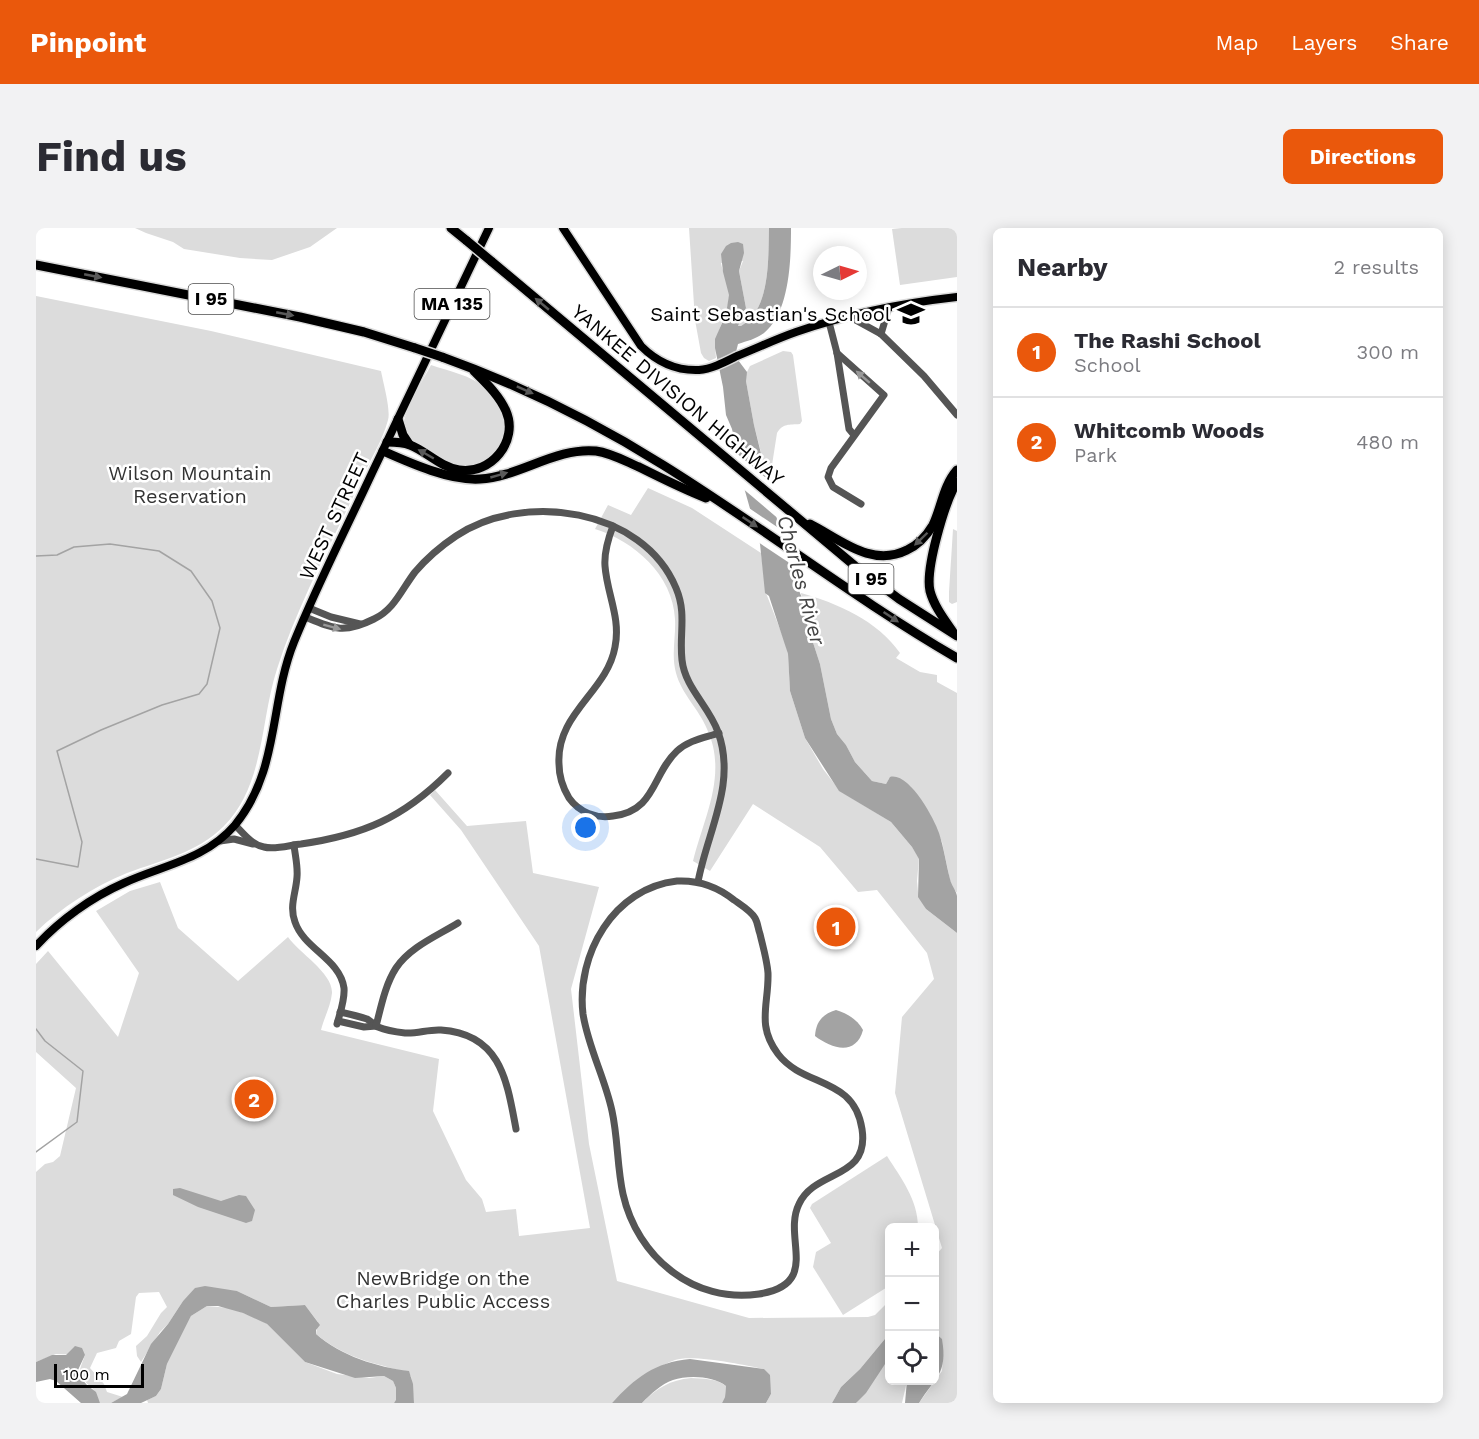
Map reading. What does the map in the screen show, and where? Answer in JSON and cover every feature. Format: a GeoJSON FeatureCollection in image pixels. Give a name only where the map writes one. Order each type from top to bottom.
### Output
{"type":"FeatureCollection","features":[{"type":"Feature","properties":{"kind":"highway","name":"YANKEE DIVISION HIGHWAY"},"geometry":{"type":"LineString","coordinates":[[451,228],[794,516],[881,586],[956,635]]}},
{"type":"Feature","properties":{"kind":"highway","name":"I 95"},"geometry":{"type":"LineString","coordinates":[[36,264],[364,332],[471,367],[538,396],[597,426],[663,464],[957,658]]}},
{"type":"Feature","properties":{"kind":"highway"},"geometry":{"type":"LineString","coordinates":[[387,442],[409,444],[450,468],[464,470],[484,466],[501,452],[509,430],[507,412],[497,396],[471,367]]}},
{"type":"Feature","properties":{"kind":"highway"},"geometry":{"type":"LineString","coordinates":[[398,419],[401,431],[409,444]]}},
{"type":"Feature","properties":{"kind":"highway"},"geometry":{"type":"LineString","coordinates":[[383,451],[450,476],[479,480],[573,453],[597,451],[618,457],[686,490],[722,504]]}},
{"type":"Feature","properties":{"kind":"highway"},"geometry":{"type":"LineString","coordinates":[[794,516],[858,551],[882,556],[900,553],[916,544],[930,529],[948,484],[957,470]]}},
{"type":"Feature","properties":{"kind":"highway"},"geometry":{"type":"LineString","coordinates":[[956,635],[934,601],[930,589],[929,572],[951,495],[957,482]]}},
{"type":"Feature","properties":{"kind":"main road","name":"WEST STREET"},"geometry":{"type":"LineString","coordinates":[[36,946],[76,911],[111,889],[190,859],[217,842],[235,825],[258,790],[267,764],[284,671],[307,612],[489,228]]}},
{"type":"Feature","properties":{"kind":"main road"},"geometry":{"type":"LineString","coordinates":[[563,228],[630,332],[645,350],[659,360],[677,368],[695,370],[713,367],[795,332],[829,322],[889,307],[957,297]]}},
{"type":"Feature","properties":{"kind":"street"},"geometry":{"type":"LineString","coordinates":[[881,333],[889,307]]}},
{"type":"Feature","properties":{"kind":"street"},"geometry":{"type":"LineString","coordinates":[[850,317],[881,333],[924,376],[957,415]]}},
{"type":"Feature","properties":{"kind":"street"},"geometry":{"type":"LineString","coordinates":[[829,322],[837,353],[849,429],[854,435]]}},
{"type":"Feature","properties":{"kind":"street"},"geometry":{"type":"LineString","coordinates":[[837,353],[884,395],[831,468],[828,477],[833,487],[861,504]]}},
{"type":"Feature","properties":{"kind":"street"},"geometry":{"type":"LineString","coordinates":[[307,612],[340,629],[374,619],[385,612],[417,570],[438,550],[462,532],[484,522],[512,514],[542,512],[570,514],[613,526],[644,545],[662,565],[674,584],[683,613],[684,670],[690,685],[707,710],[718,733],[725,763],[723,789],[703,856],[698,882]]}},
{"type":"Feature","properties":{"kind":"street"},"geometry":{"type":"LineString","coordinates":[[613,526],[606,549],[605,565],[615,614],[617,634],[615,650],[606,671],[574,713],[563,735],[559,765],[566,791],[577,806],[594,816],[608,817],[628,812],[648,798],[665,765],[678,750],[696,740],[718,733]]}},
{"type":"Feature","properties":{"kind":"street"},"geometry":{"type":"LineString","coordinates":[[217,842],[234,839],[272,848],[340,837],[365,829],[416,801],[448,773]]}},
{"type":"Feature","properties":{"kind":"street"},"geometry":{"type":"LineString","coordinates":[[235,825],[261,846]]}},
{"type":"Feature","properties":{"kind":"street"},"geometry":{"type":"LineString","coordinates":[[294,845],[297,869],[292,903],[294,922],[302,935],[340,976],[344,993],[338,1022],[364,1027],[376,1026],[407,1033],[447,1031],[470,1037],[494,1055],[504,1073],[516,1129]]}},
{"type":"Feature","properties":{"kind":"street"},"geometry":{"type":"LineString","coordinates":[[677,881],[698,882],[726,893],[757,920],[768,970],[764,1022],[776,1051],[798,1072],[832,1085],[843,1094],[857,1112],[862,1128],[862,1150],[855,1163],[814,1187],[800,1201],[794,1221],[797,1264],[793,1275],[786,1284],[779,1288],[758,1294],[722,1294],[691,1285],[664,1266],[644,1241],[624,1199],[612,1111],[584,1015],[583,990],[589,958],[598,937],[617,910],[639,892],[654,886],[677,881]]}},
{"type":"Feature","properties":{"kind":"street"},"geometry":{"type":"LineString","coordinates":[[376,1026],[387,989],[400,963],[417,948],[458,923]]}},
{"type":"Feature","properties":{"kind":"street"},"geometry":{"type":"LineString","coordinates":[[340,1012],[367,1019],[376,1026]]}},
{"type":"Feature","properties":{"kind":"green space"},"geometry":{"type":"Polygon","coordinates":[[[135,228],[337,228],[310,247],[272,260],[240,258],[184,249],[173,242],[135,228]]]}},
{"type":"Feature","properties":{"kind":"green space"},"geometry":{"type":"Polygon","coordinates":[[[689,228],[769,228],[768,268],[763,296],[751,318],[741,326],[738,326],[746,308],[739,271],[743,261],[721,263],[729,297],[716,340],[716,358],[709,361],[701,353],[695,320],[689,228]]]}},
{"type":"Feature","properties":{"kind":"green space"},"geometry":{"type":"Polygon","coordinates":[[[957,228],[957,277],[900,285],[892,229],[957,228]]]}},
{"type":"Feature","properties":{"kind":"green space","name":"Wilson Mountain Reservation"},"geometry":{"type":"Polygon","coordinates":[[[36,296],[211,331],[381,371],[389,415],[386,428],[316,574],[285,645],[272,689],[254,772],[237,809],[224,826],[202,843],[102,885],[78,898],[36,932],[36,296]]]}},
{"type":"Feature","properties":{"kind":"green space"},"geometry":{"type":"Polygon","coordinates":[[[783,351],[791,352],[793,355],[802,421],[800,424],[787,425],[779,430],[772,465],[766,472],[754,425],[746,374],[750,366],[783,351]]]}},
{"type":"Feature","properties":{"kind":"green space"},"geometry":{"type":"Polygon","coordinates":[[[431,365],[473,380],[485,388],[495,400],[502,413],[503,440],[497,451],[488,459],[475,464],[454,464],[421,448],[407,436],[404,428],[405,417],[431,365]]]}},
{"type":"Feature","properties":{"kind":"green space"},"geometry":{"type":"Polygon","coordinates":[[[648,488],[692,508],[761,553],[766,593],[785,642],[790,691],[805,738],[823,769],[840,791],[891,822],[912,847],[919,858],[918,892],[926,909],[957,933],[957,1403],[919,1403],[932,1385],[939,1385],[939,1375],[942,1371],[942,1340],[939,1337],[939,1251],[942,1248],[939,1223],[934,1223],[895,1093],[902,1017],[934,979],[927,953],[877,890],[858,892],[820,847],[753,804],[710,871],[693,861],[715,779],[713,746],[700,715],[682,688],[676,673],[675,619],[673,603],[667,588],[659,574],[637,551],[624,542],[595,529],[608,505],[631,515],[648,488]]]}},
{"type":"Feature","properties":{"kind":"green space"},"geometry":{"type":"Polygon","coordinates":[[[953,529],[957,531],[957,602],[952,604],[949,602],[949,592],[953,529]]]}},
{"type":"Feature","properties":{"kind":"green space"},"geometry":{"type":"Polygon","coordinates":[[[801,593],[829,602],[856,615],[891,642],[900,653],[896,658],[920,672],[937,675],[937,682],[957,693],[957,893],[951,885],[942,842],[930,814],[910,786],[889,779],[886,784],[872,781],[855,762],[837,734],[831,719],[820,664],[805,618],[801,593]]]}},
{"type":"Feature","properties":{"kind":"green space","name":"NewBridge on the Charles Public Access"},"geometry":{"type":"Polygon","coordinates":[[[435,790],[467,826],[526,821],[533,873],[599,887],[571,989],[589,1144],[617,1281],[749,1318],[868,1317],[875,1315],[885,1305],[885,1339],[860,1369],[841,1387],[832,1403],[766,1403],[771,1394],[764,1369],[719,1361],[683,1358],[660,1367],[612,1403],[414,1403],[411,1376],[353,1356],[327,1342],[316,1334],[318,1322],[305,1305],[271,1307],[237,1291],[195,1289],[160,1332],[141,1362],[137,1356],[136,1346],[147,1336],[167,1307],[159,1292],[139,1293],[136,1297],[131,1334],[119,1341],[116,1348],[97,1353],[90,1368],[104,1384],[107,1392],[123,1397],[111,1403],[100,1403],[93,1389],[81,1377],[80,1371],[85,1355],[56,1354],[36,1362],[36,1172],[60,1156],[76,1088],[36,1052],[36,964],[48,951],[118,1037],[139,973],[96,911],[130,891],[160,882],[178,928],[238,981],[288,937],[321,971],[331,986],[331,998],[321,1030],[439,1059],[433,1111],[466,1180],[482,1199],[486,1212],[516,1209],[519,1236],[590,1228],[539,946],[461,830],[430,795],[435,790]]]}},
{"type":"Feature","properties":{"kind":"green space"},"geometry":{"type":"Polygon","coordinates":[[[887,1156],[903,1181],[915,1208],[918,1223],[885,1223],[885,1289],[843,1315],[813,1267],[816,1252],[831,1243],[810,1208],[812,1204],[887,1156]]]}},
{"type":"Feature","properties":{"kind":"green space"},"geometry":{"type":"Polygon","coordinates":[[[207,1306],[230,1308],[257,1318],[267,1324],[305,1362],[337,1374],[369,1378],[384,1376],[393,1381],[396,1388],[396,1401],[394,1403],[148,1403],[147,1400],[156,1396],[161,1389],[167,1364],[191,1316],[207,1306]]]}},
{"type":"Feature","properties":{"kind":"green space"},"geometry":{"type":"Polygon","coordinates":[[[885,1363],[885,1385],[906,1385],[902,1403],[856,1403],[885,1363]]]}},
{"type":"Feature","properties":{"kind":"green space"},"geometry":{"type":"Polygon","coordinates":[[[691,1378],[714,1380],[726,1386],[722,1403],[642,1403],[664,1386],[691,1378]]]}},
{"type":"Feature","properties":{"kind":"shaded area"},"geometry":{"type":"Polygon","coordinates":[[[769,228],[791,228],[789,269],[784,299],[773,324],[761,335],[738,344],[736,352],[738,360],[747,372],[746,381],[754,425],[786,556],[803,601],[805,618],[820,664],[831,719],[837,734],[855,762],[872,781],[886,784],[890,777],[897,777],[913,789],[926,807],[939,833],[957,896],[957,933],[926,909],[918,897],[919,859],[912,847],[891,822],[839,791],[805,738],[790,691],[788,654],[769,596],[765,593],[760,544],[745,491],[732,429],[726,415],[715,348],[715,339],[726,314],[729,295],[721,254],[731,243],[743,244],[744,253],[739,271],[746,308],[738,326],[741,326],[751,318],[763,296],[768,268],[769,228]]]}},
{"type":"Feature","properties":{"kind":"shaded area"},"geometry":{"type":"Polygon","coordinates":[[[836,1010],[852,1017],[863,1030],[860,1038],[849,1047],[836,1047],[815,1036],[821,1019],[836,1010]]]}},
{"type":"Feature","properties":{"kind":"shaded area"},"geometry":{"type":"Polygon","coordinates":[[[180,1188],[221,1201],[239,1195],[246,1196],[255,1210],[252,1221],[246,1223],[198,1207],[173,1195],[173,1189],[180,1188]]]}},
{"type":"Feature","properties":{"kind":"shaded area"},"geometry":{"type":"Polygon","coordinates":[[[205,1286],[237,1291],[271,1307],[305,1305],[320,1325],[316,1334],[326,1342],[360,1359],[384,1367],[409,1371],[413,1384],[414,1403],[394,1403],[396,1388],[393,1381],[384,1376],[355,1378],[305,1362],[267,1324],[243,1313],[218,1306],[207,1306],[191,1316],[167,1364],[161,1389],[156,1396],[141,1403],[111,1403],[127,1394],[151,1344],[183,1301],[195,1288],[205,1286]]]}},
{"type":"Feature","properties":{"kind":"shaded area"},"geometry":{"type":"Polygon","coordinates":[[[939,1336],[942,1339],[942,1368],[939,1374],[939,1336]]]}},
{"type":"Feature","properties":{"kind":"shaded area"},"geometry":{"type":"Polygon","coordinates":[[[885,1339],[885,1364],[866,1393],[856,1403],[832,1403],[841,1387],[860,1369],[885,1339]]]}},
{"type":"Feature","properties":{"kind":"shaded area"},"geometry":{"type":"Polygon","coordinates":[[[75,1346],[82,1348],[85,1355],[78,1375],[96,1392],[100,1403],[81,1403],[56,1381],[50,1379],[36,1382],[36,1362],[52,1355],[66,1355],[75,1346]]]}},
{"type":"Feature","properties":{"kind":"shaded area"},"geometry":{"type":"Polygon","coordinates":[[[690,1359],[764,1369],[770,1375],[771,1394],[766,1403],[722,1403],[726,1386],[708,1378],[686,1377],[664,1384],[642,1403],[612,1403],[646,1373],[666,1364],[690,1359]]]}},
{"type":"Feature","properties":{"kind":"shaded area"},"geometry":{"type":"Polygon","coordinates":[[[907,1385],[931,1385],[919,1403],[905,1403],[907,1385]]]}},
{"type":"Feature","properties":{"kind":"pier"},"geometry":{"type":"Polygon","coordinates":[[[734,451],[772,483],[781,521],[741,487],[734,451]]]}},
{"type":"Feature","properties":{"kind":"pier"},"geometry":{"type":"Polygon","coordinates":[[[746,506],[783,531],[791,564],[755,540],[746,506]]]}},
{"type":"Feature","properties":{"kind":"waterway"},"geometry":{"type":"LineString","coordinates":[[36,556],[57,555],[74,547],[110,544],[159,551],[191,571],[212,601],[220,628],[207,684],[199,694],[162,705],[57,751],[82,842],[78,867],[36,859]]}},
{"type":"Feature","properties":{"kind":"waterway"},"geometry":{"type":"LineString","coordinates":[[36,1029],[45,1041],[83,1071],[77,1122],[36,1152]]}},
{"type":"Feature","properties":{"kind":"place","name":"Saint Sebastian's School"},"geometry":{"type":"Point","coordinates":[911,314]}},
{"type":"Feature","properties":{"kind":"place","name":"The Rashi School"},"geometry":{"type":"Point","coordinates":[836,927]}},
{"type":"Feature","properties":{"kind":"place","name":"Whitcomb Woods"},"geometry":{"type":"Point","coordinates":[254,1099]}},
{"type":"Feature","properties":{"kind":"water label","name":"Charles River"},"geometry":{"type":"Point","coordinates":[801,580]}}]}
